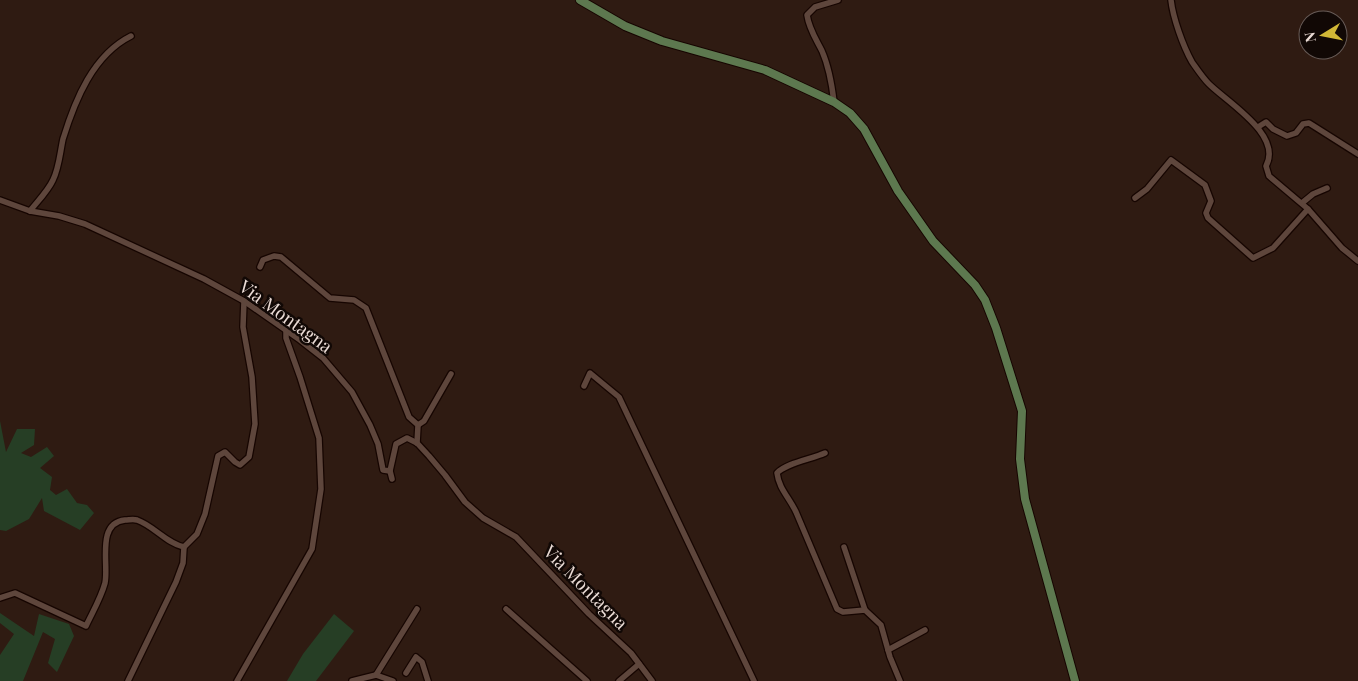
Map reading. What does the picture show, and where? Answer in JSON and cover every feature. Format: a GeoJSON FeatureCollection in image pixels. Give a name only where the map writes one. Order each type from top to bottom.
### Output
{"type":"FeatureCollection","features":[{"type":"Feature","properties":{"kind":"main road"},"geometry":{"type":"LineString","coordinates":[[580,0],[625,26],[662,41],[765,70],[834,102],[850,113],[864,129],[898,191],[933,241],[975,285],[985,300],[996,328],[1022,411],[1020,459],[1025,499],[1075,681]]}},
{"type":"Feature","properties":{"kind":"street"},"geometry":{"type":"LineString","coordinates":[[834,102],[832,84],[822,52],[809,26],[807,15],[815,7],[838,0]]}},
{"type":"Feature","properties":{"kind":"street"},"geometry":{"type":"LineString","coordinates":[[1171,0],[1179,30],[1192,62],[1208,83],[1258,127],[1269,152],[1269,161],[1266,166],[1269,176],[1302,203],[1342,248],[1358,261]]}},
{"type":"Feature","properties":{"kind":"street"},"geometry":{"type":"LineString","coordinates":[[30,211],[53,181],[63,140],[72,114],[98,62],[111,49],[131,36]]}},
{"type":"Feature","properties":{"kind":"street"},"geometry":{"type":"LineString","coordinates":[[1258,127],[1266,122],[1273,129],[1287,136],[1296,133],[1303,124],[1308,123],[1358,154]]}},
{"type":"Feature","properties":{"kind":"street"},"geometry":{"type":"LineString","coordinates":[[1135,198],[1147,189],[1171,160],[1205,185],[1211,201],[1206,213],[1208,218],[1253,258],[1273,248],[1308,209]]}},
{"type":"Feature","properties":{"kind":"street"},"geometry":{"type":"LineString","coordinates":[[1302,203],[1313,194],[1326,188]]}},
{"type":"Feature","properties":{"kind":"street","name":"Via Montagna"},"geometry":{"type":"LineString","coordinates":[[0,200],[30,211],[59,216],[85,224],[204,279],[244,301],[323,358],[352,392],[378,444],[383,470],[390,471]]}},
{"type":"Feature","properties":{"kind":"street"},"geometry":{"type":"LineString","coordinates":[[260,266],[263,260],[274,256],[281,257],[330,298],[354,300],[366,308],[409,417],[418,425]]}},
{"type":"Feature","properties":{"kind":"street"},"geometry":{"type":"LineString","coordinates":[[128,681],[176,582],[182,563],[184,546],[197,534],[205,514],[218,456],[225,452],[240,465],[249,457],[255,424],[252,377],[243,327],[244,301]]}},
{"type":"Feature","properties":{"kind":"street"},"geometry":{"type":"LineString","coordinates":[[238,681],[312,549],[320,489],[319,438],[286,338],[286,331]]}},
{"type":"Feature","properties":{"kind":"street"},"geometry":{"type":"LineString","coordinates":[[584,386],[590,373],[619,397],[754,681]]}},
{"type":"Feature","properties":{"kind":"street"},"geometry":{"type":"LineString","coordinates":[[418,425],[424,421],[451,374]]}},
{"type":"Feature","properties":{"kind":"street"},"geometry":{"type":"LineString","coordinates":[[392,479],[390,471],[396,444],[407,438],[417,443],[418,425]]}},
{"type":"Feature","properties":{"kind":"street","name":"Via Montagna"},"geometry":{"type":"LineString","coordinates":[[417,443],[445,475],[465,502],[483,518],[516,537],[590,614],[631,653],[652,681]]}},
{"type":"Feature","properties":{"kind":"street"},"geometry":{"type":"LineString","coordinates":[[825,453],[782,468],[777,473],[779,485],[789,497],[837,609],[843,612],[865,610]]}},
{"type":"Feature","properties":{"kind":"street"},"geometry":{"type":"LineString","coordinates":[[0,598],[15,593],[86,626],[104,585],[107,571],[105,552],[107,535],[112,525],[121,521],[135,520],[175,545],[184,546]]}},
{"type":"Feature","properties":{"kind":"street"},"geometry":{"type":"LineString","coordinates":[[844,547],[865,610],[881,626],[890,657],[900,681]]}},
{"type":"Feature","properties":{"kind":"street"},"geometry":{"type":"LineString","coordinates":[[376,675],[417,609]]}},
{"type":"Feature","properties":{"kind":"street"},"geometry":{"type":"LineString","coordinates":[[506,609],[587,681]]}},
{"type":"Feature","properties":{"kind":"street"},"geometry":{"type":"LineString","coordinates":[[888,650],[925,630]]}},
{"type":"Feature","properties":{"kind":"street"},"geometry":{"type":"LineString","coordinates":[[406,673],[416,657],[422,662],[428,681]]}},
{"type":"Feature","properties":{"kind":"street"},"geometry":{"type":"LineString","coordinates":[[619,681],[639,664]]}},
{"type":"Feature","properties":{"kind":"street"},"geometry":{"type":"LineString","coordinates":[[352,681],[376,675],[393,681]]}},
{"type":"Feature","properties":{"kind":"green space"},"geometry":{"type":"Polygon","coordinates":[[[0,421],[6,452],[17,429],[35,429],[34,445],[21,453],[31,457],[47,447],[54,456],[40,468],[52,477],[50,490],[56,495],[67,489],[77,503],[87,505],[94,513],[80,530],[44,511],[42,498],[29,519],[6,531],[0,530],[0,421]]]}},
{"type":"Feature","properties":{"kind":"green space"},"geometry":{"type":"Polygon","coordinates":[[[0,613],[34,636],[39,614],[69,624],[74,636],[57,672],[48,663],[55,639],[43,632],[23,681],[0,681],[0,655],[14,634],[0,623],[0,613]]]}},
{"type":"Feature","properties":{"kind":"green space"},"geometry":{"type":"Polygon","coordinates":[[[334,614],[354,631],[316,681],[287,681],[303,654],[334,614]]]}}]}
